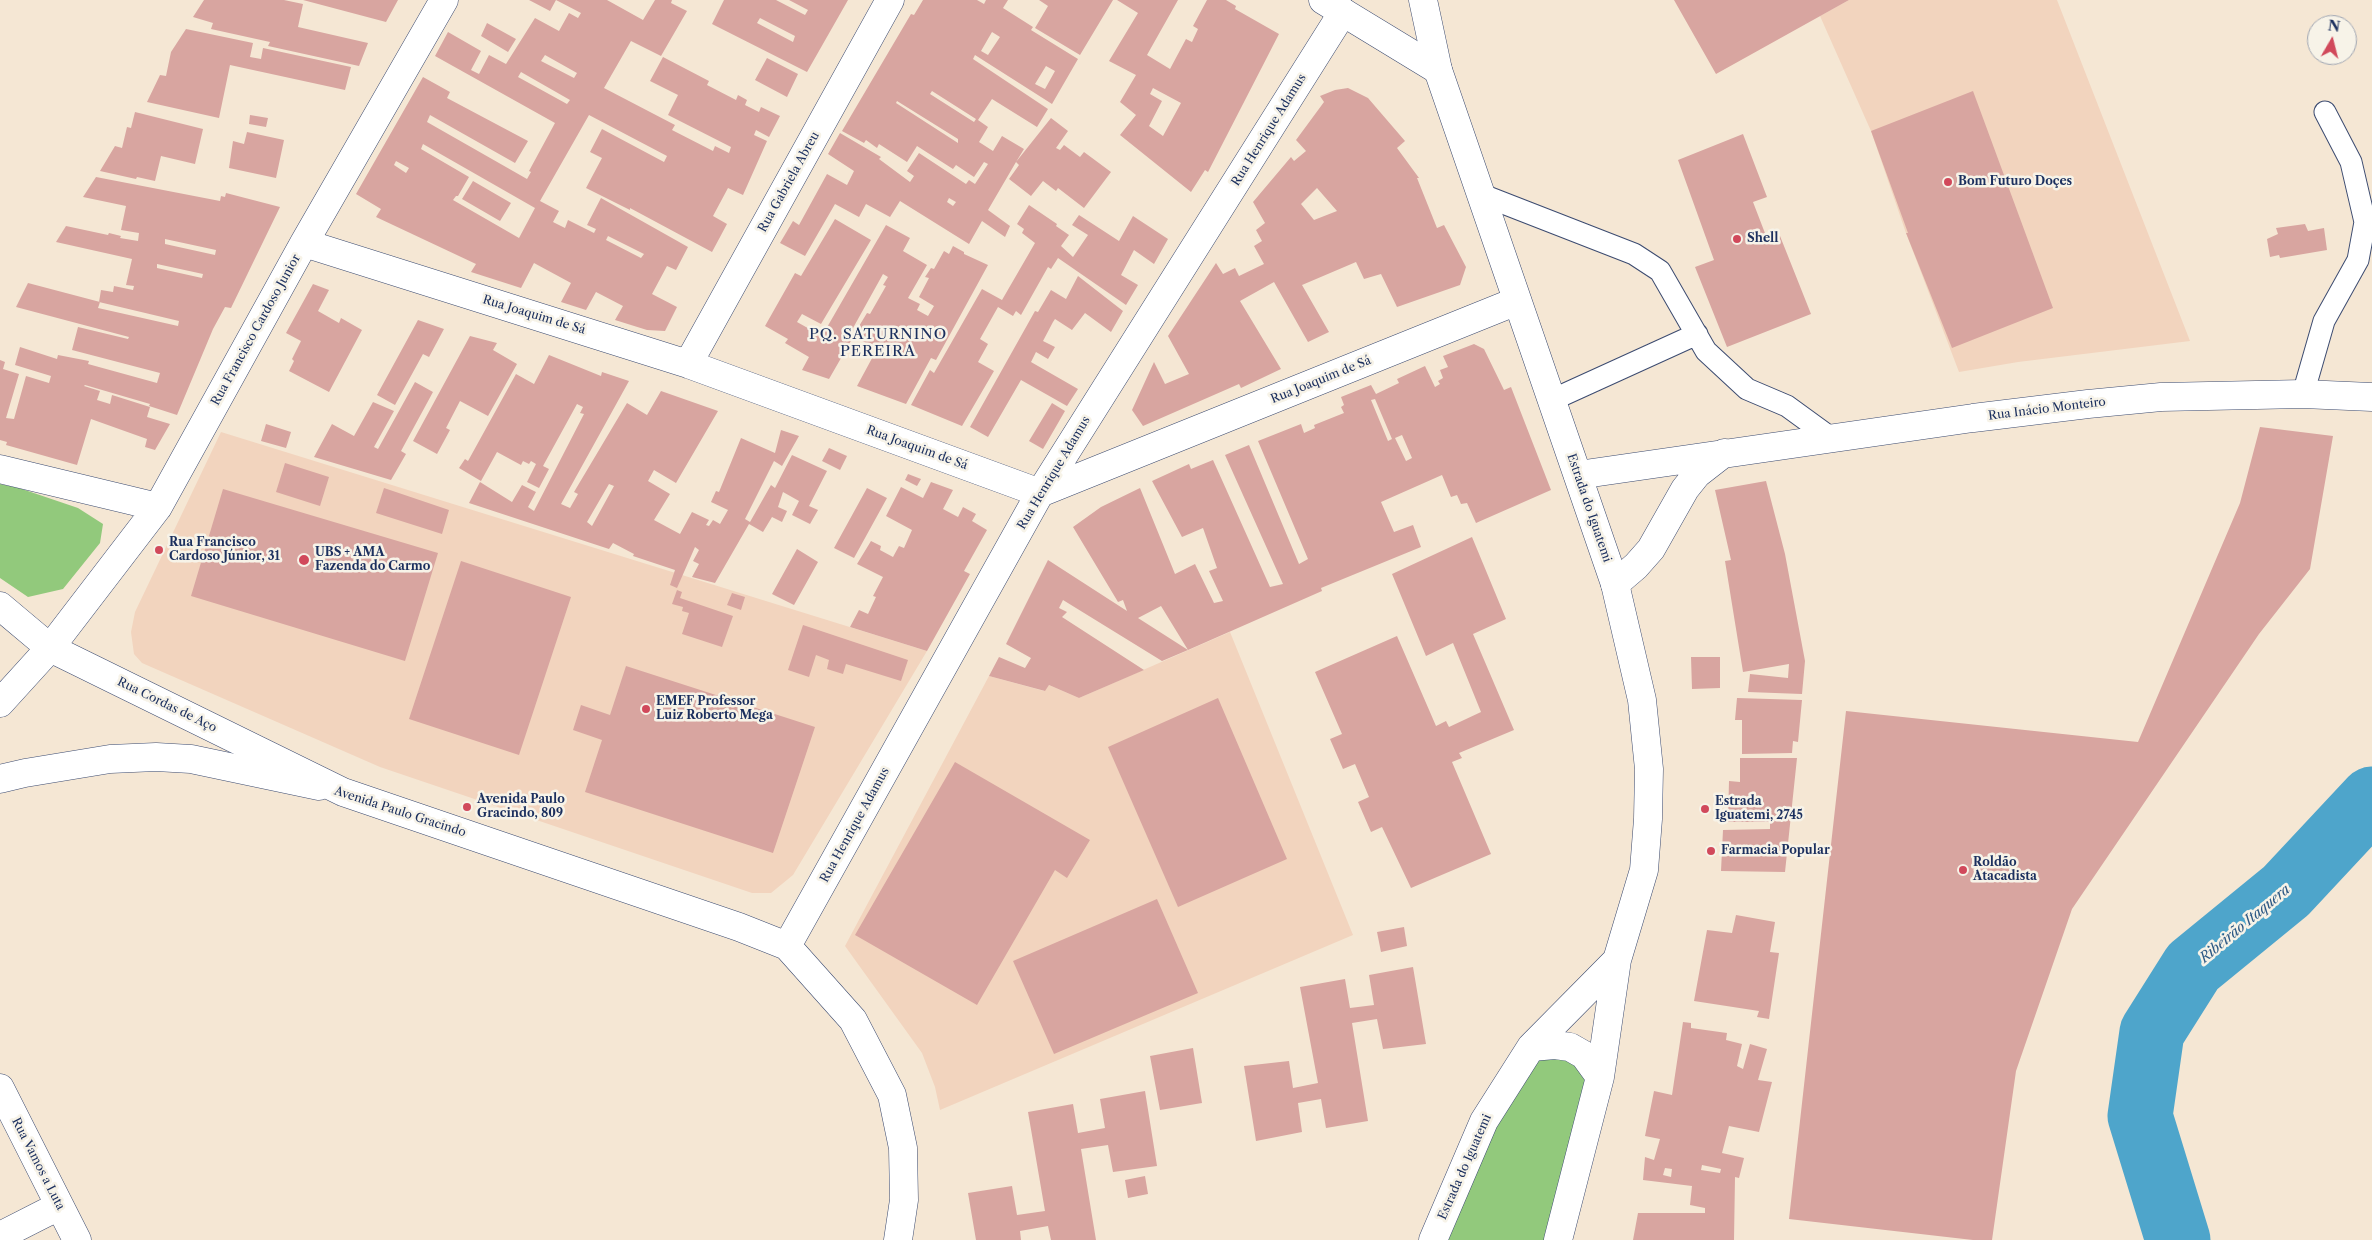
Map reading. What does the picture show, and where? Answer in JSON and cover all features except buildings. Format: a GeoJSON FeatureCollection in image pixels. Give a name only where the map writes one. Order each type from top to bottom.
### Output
{"type":"FeatureCollection","features":[{"type":"Feature","properties":{"kind":"street","name":"Rua Francisco Cardoso Junior"},"geometry":{"type":"LineString","coordinates":[[50,648],[158,507],[304,243],[444,0]]}},
{"type":"Feature","properties":{"kind":"street","name":"Rua Gabriela Abreu"},"geometry":{"type":"LineString","coordinates":[[688,364],[890,0]]}},
{"type":"Feature","properties":{"kind":"street","name":"Estrada do Iguatemi"},"geometry":{"type":"LineString","coordinates":[[1423,0],[1438,70],[1616,584],[1642,700],[1649,769],[1644,870],[1617,960],[1600,1076],[1558,1240]]}},
{"type":"Feature","properties":{"kind":"street"},"geometry":{"type":"LineString","coordinates":[[1333,6],[1438,70]]}},
{"type":"Feature","properties":{"kind":"street","name":"Rua Henrique Adamus"},"geometry":{"type":"LineString","coordinates":[[787,946],[1040,493],[1333,6]]}},
{"type":"Feature","properties":{"kind":"street","name":"Rua Joaquim de Sá"},"geometry":{"type":"LineString","coordinates":[[304,243],[688,364],[1040,493],[1517,301]]}},
{"type":"Feature","properties":{"kind":"street","name":"Rua Inácio Monteiro"},"geometry":{"type":"LineString","coordinates":[[1578,475],[1724,452],[2098,403],[2162,397],[2303,394],[2372,397]]}},
{"type":"Feature","properties":{"kind":"street"},"geometry":{"type":"LineString","coordinates":[[1616,584],[1636,566],[1651,548],[1685,489],[1697,474],[1724,452]]}},
{"type":"Feature","properties":{"kind":"street"},"geometry":{"type":"LineString","coordinates":[[0,469],[158,507]]}},
{"type":"Feature","properties":{"kind":"street","name":"Rua Cordas de Aço"},"geometry":{"type":"LineString","coordinates":[[0,606],[50,648],[343,792]]}},
{"type":"Feature","properties":{"kind":"street"},"geometry":{"type":"LineString","coordinates":[[0,703],[50,648]]}},
{"type":"Feature","properties":{"kind":"street","name":"Avenida Paulo Gracindo"},"geometry":{"type":"LineString","coordinates":[[0,779],[110,759],[156,757],[191,759],[238,767],[343,792],[739,927],[787,946]]}},
{"type":"Feature","properties":{"kind":"street"},"geometry":{"type":"LineString","coordinates":[[787,946],[853,1020],[892,1095],[903,1148],[904,1200],[898,1240]]}},
{"type":"Feature","properties":{"kind":"street","name":"Estrada do Iguatemi"},"geometry":{"type":"LineString","coordinates":[[1433,1240],[1484,1121],[1531,1047],[1617,960]]}},
{"type":"Feature","properties":{"kind":"street"},"geometry":{"type":"LineString","coordinates":[[1531,1047],[1555,1044],[1570,1047],[1584,1055],[1600,1076]]}},
{"type":"Feature","properties":{"kind":"street","name":"Rua Vamos a Luta"},"geometry":{"type":"LineString","coordinates":[[0,1088],[77,1240]]}},
{"type":"Feature","properties":{"kind":"street"},"geometry":{"type":"LineString","coordinates":[[0,1236],[59,1206]]}},
{"type":"Feature","properties":{"kind":"lane"},"geometry":{"type":"LineString","coordinates":[[2303,394],[2324,320],[2358,260],[2365,222],[2351,162],[2325,112]]}},
{"type":"Feature","properties":{"kind":"lane"},"geometry":{"type":"LineString","coordinates":[[1480,194],[1634,254],[1654,266],[1660,271],[1706,351],[1747,389],[1787,406],[1831,438]]}},
{"type":"Feature","properties":{"kind":"lane"},"geometry":{"type":"LineString","coordinates":[[1552,400],[1697,334]]}},
{"type":"Feature","properties":{"kind":"shaded area"},"geometry":{"type":"Polygon","coordinates":[[[1849,0],[2057,0],[2190,341],[2018,362],[1959,372],[1906,233],[1871,131],[1820,16],[1849,0]]]}},
{"type":"Feature","properties":{"kind":"shaded area","name":"EMEF Professor Luiz Roberto Mega"},"geometry":{"type":"Polygon","coordinates":[[[221,432],[927,651],[793,875],[771,893],[752,893],[380,767],[142,663],[134,654],[131,632],[135,612],[221,432]]]}},
{"type":"Feature","properties":{"kind":"shaded area"},"geometry":{"type":"Polygon","coordinates":[[[1230,632],[1353,935],[940,1110],[935,1087],[922,1053],[845,946],[989,676],[1044,691],[1049,685],[1079,698],[1230,632]]]}},
{"type":"Feature","properties":{"kind":"green space"},"geometry":{"type":"Polygon","coordinates":[[[0,484],[19,488],[78,508],[103,524],[100,543],[63,589],[28,597],[0,578],[0,484]]]}},
{"type":"Feature","properties":{"kind":"green space"},"geometry":{"type":"Polygon","coordinates":[[[1543,1045],[1600,1077],[1558,1240],[1433,1240],[1457,1180],[1543,1045]]]}},
{"type":"Feature","properties":{"kind":"waterway","name":"Ribeirão Itaquera"},"geometry":{"type":"LineString","coordinates":[[2178,1240],[2140,1116],[2152,1032],[2193,967],[2286,891],[2372,799]]}},
{"type":"Feature","properties":{"kind":"place","name":"Bom Futuro Doçes"},"geometry":{"type":"Point","coordinates":[1948,182]}},
{"type":"Feature","properties":{"kind":"place","name":"Shell"},"geometry":{"type":"Point","coordinates":[1737,239]}},
{"type":"Feature","properties":{"kind":"place","name":"Rua Francisco Cardoso Júnior, 31"},"geometry":{"type":"Point","coordinates":[159,550]}},
{"type":"Feature","properties":{"kind":"place","name":"UBS + AMA Fazenda do Carmo"},"geometry":{"type":"Point","coordinates":[304,560]}},
{"type":"Feature","properties":{"kind":"place","name":"EMEF Professor Luiz Roberto Mega"},"geometry":{"type":"Point","coordinates":[646,709]}},
{"type":"Feature","properties":{"kind":"place","name":"Avenida Paulo Gracindo, 809"},"geometry":{"type":"Point","coordinates":[467,807]}},
{"type":"Feature","properties":{"kind":"place","name":"Estrada Iguatemi, 2745"},"geometry":{"type":"Point","coordinates":[1705,809]}},
{"type":"Feature","properties":{"kind":"place","name":"Farmacia Popular"},"geometry":{"type":"Point","coordinates":[1711,851]}},
{"type":"Feature","properties":{"kind":"place","name":"Roldão Atacadista"},"geometry":{"type":"Point","coordinates":[1963,870]}},
{"type":"Feature","properties":{"kind":"district","name":"PQ. SATURNINO PEREIRA"},"geometry":{"type":"Point","coordinates":[878,344]}}]}
